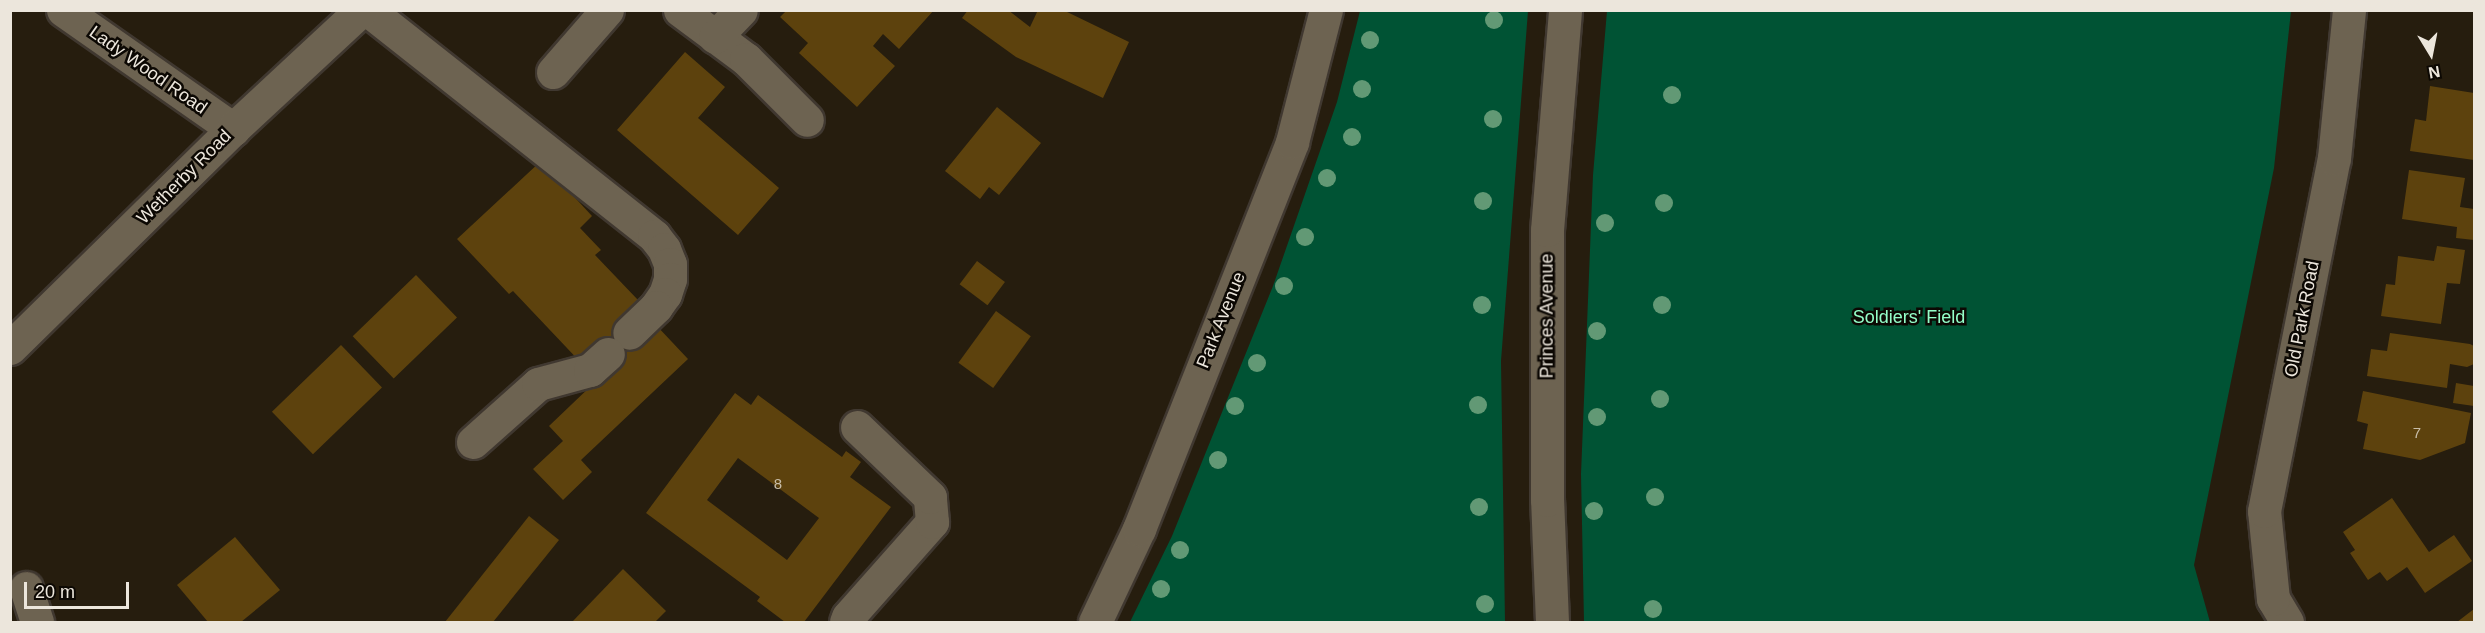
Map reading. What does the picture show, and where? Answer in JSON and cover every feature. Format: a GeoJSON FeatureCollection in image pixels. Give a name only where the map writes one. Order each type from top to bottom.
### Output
{"type":"FeatureCollection","features":[{"type":"Feature","properties":{"kind":"street","name":"Lady Wood Road"},"geometry":{"type":"LineString","coordinates":[[63,10],[233,129]]}},
{"type":"Feature","properties":{"kind":"street","name":"Wetherby Road"},"geometry":{"type":"LineString","coordinates":[[10,348],[233,129],[361,10]]}},
{"type":"Feature","properties":{"kind":"street"},"geometry":{"type":"LineString","coordinates":[[368,10],[659,242],[669,264],[670,279],[665,294],[656,307],[590,370],[538,384],[473,442]]}},
{"type":"Feature","properties":{"kind":"street"},"geometry":{"type":"LineString","coordinates":[[553,72],[607,10]]}},
{"type":"Feature","properties":{"kind":"street"},"geometry":{"type":"LineString","coordinates":[[680,10],[746,59],[807,120]]}},
{"type":"Feature","properties":{"kind":"street"},"geometry":{"type":"LineString","coordinates":[[715,37],[741,10]]}},
{"type":"Feature","properties":{"kind":"street","name":"Park Avenue"},"geometry":{"type":"LineString","coordinates":[[1095,622],[1139,529],[1292,142],[1326,10]]}},
{"type":"Feature","properties":{"kind":"street","name":"Princes Avenue"},"geometry":{"type":"LineString","coordinates":[[1552,622],[1547,500],[1547,230],[1565,10]]}},
{"type":"Feature","properties":{"kind":"street","name":"Old Park Road"},"geometry":{"type":"LineString","coordinates":[[2288,622],[2273,599],[2264,511],[2334,158],[2349,10]]}},
{"type":"Feature","properties":{"kind":"street"},"geometry":{"type":"LineString","coordinates":[[846,622],[848,616],[932,522],[930,497],[857,427]]}},
{"type":"Feature","properties":{"kind":"street"},"geometry":{"type":"LineString","coordinates":[[26,588],[37,622]]}},
{"type":"Feature","properties":{"kind":"green space"},"geometry":{"type":"Polygon","coordinates":[[[1360,11],[1528,11],[1501,361],[1505,622],[1130,622],[1172,536],[1273,286],[1337,102],[1360,11]]]}},
{"type":"Feature","properties":{"kind":"green space","name":"Soldiers' Field"},"geometry":{"type":"Polygon","coordinates":[[[1607,11],[2291,11],[2274,168],[2194,565],[2210,622],[1584,622],[1581,474],[1593,175],[1607,11]]]}},
{"type":"Feature","properties":{"kind":"building"},"geometry":{"type":"Polygon","coordinates":[[[787,10],[934,10],[899,49],[883,34],[873,46],[895,66],[857,107],[799,53],[808,43],[780,17],[787,10]]]}},
{"type":"Feature","properties":{"kind":"building"},"geometry":{"type":"Polygon","coordinates":[[[968,10],[1008,10],[1030,27],[1038,10],[1063,10],[1129,42],[1103,98],[1016,57],[962,18],[968,10]]]}},
{"type":"Feature","properties":{"kind":"building"},"geometry":{"type":"Polygon","coordinates":[[[685,52],[725,87],[698,118],[779,188],[738,235],[617,130],[685,52]]]}},
{"type":"Feature","properties":{"kind":"building"},"geometry":{"type":"Polygon","coordinates":[[[2430,86],[2474,93],[2474,160],[2410,151],[2415,119],[2426,121],[2430,86]]]}},
{"type":"Feature","properties":{"kind":"building"},"geometry":{"type":"Polygon","coordinates":[[[997,107],[1041,143],[999,195],[989,187],[980,199],[945,171],[997,107]]]}},
{"type":"Feature","properties":{"kind":"building"},"geometry":{"type":"Polygon","coordinates":[[[541,161],[592,216],[580,228],[601,250],[595,255],[638,300],[617,321],[638,342],[656,325],[688,359],[581,460],[592,472],[563,500],[533,469],[563,441],[549,426],[616,362],[584,366],[513,291],[509,294],[457,239],[541,161]]]}},
{"type":"Feature","properties":{"kind":"building"},"geometry":{"type":"Polygon","coordinates":[[[2409,170],[2465,178],[2460,207],[2474,209],[2474,240],[2456,238],[2457,227],[2402,219],[2409,170]]]}},
{"type":"Feature","properties":{"kind":"building"},"geometry":{"type":"Polygon","coordinates":[[[2437,246],[2465,250],[2460,284],[2447,283],[2441,324],[2381,316],[2386,284],[2395,285],[2398,256],[2434,261],[2437,246]]]}},
{"type":"Feature","properties":{"kind":"building"},"geometry":{"type":"Polygon","coordinates":[[[977,261],[1005,282],[987,305],[960,284],[977,261]]]}},
{"type":"Feature","properties":{"kind":"building"},"geometry":{"type":"Polygon","coordinates":[[[416,275],[457,317],[394,379],[353,336],[416,275]]]}},
{"type":"Feature","properties":{"kind":"building"},"geometry":{"type":"Polygon","coordinates":[[[996,311],[1031,336],[993,388],[958,363],[996,311]]]}},
{"type":"Feature","properties":{"kind":"building"},"geometry":{"type":"Polygon","coordinates":[[[2390,333],[2470,344],[2474,346],[2474,364],[2467,367],[2450,364],[2447,388],[2367,376],[2371,349],[2387,351],[2390,333]]]}},
{"type":"Feature","properties":{"kind":"building"},"geometry":{"type":"Polygon","coordinates":[[[341,345],[382,387],[313,454],[272,412],[341,345]]]}},
{"type":"Feature","properties":{"kind":"building"},"geometry":{"type":"Polygon","coordinates":[[[2456,383],[2474,386],[2474,406],[2453,403],[2456,383]]]}},
{"type":"Feature","properties":{"kind":"building"},"geometry":{"type":"Polygon","coordinates":[[[2363,391],[2471,413],[2465,443],[2420,460],[2363,449],[2368,424],[2357,421],[2363,391]]]}},
{"type":"Feature","properties":{"kind":"building"},"geometry":{"type":"Polygon","coordinates":[[[735,393],[751,405],[758,395],[842,457],[846,451],[861,462],[850,477],[891,507],[804,622],[785,622],[757,601],[760,597],[646,513],[735,393]],[[738,458],[707,500],[787,560],[819,518],[738,458]]]}},
{"type":"Feature","properties":{"kind":"building"},"geometry":{"type":"Polygon","coordinates":[[[2392,498],[2429,552],[2454,535],[2472,561],[2425,593],[2407,567],[2387,581],[2380,572],[2368,580],[2350,553],[2355,550],[2343,532],[2392,498]]]}},
{"type":"Feature","properties":{"kind":"building"},"geometry":{"type":"Polygon","coordinates":[[[529,516],[559,540],[493,622],[445,622],[529,516]]]}},
{"type":"Feature","properties":{"kind":"building"},"geometry":{"type":"Polygon","coordinates":[[[235,537],[280,590],[241,622],[208,622],[177,585],[235,537]]]}},
{"type":"Feature","properties":{"kind":"building"},"geometry":{"type":"Polygon","coordinates":[[[623,569],[666,611],[655,622],[572,622],[623,569]]]}},
{"type":"Feature","properties":{"kind":"building"},"geometry":{"type":"Polygon","coordinates":[[[2474,609],[2474,622],[2457,622],[2474,609]]]}}]}
